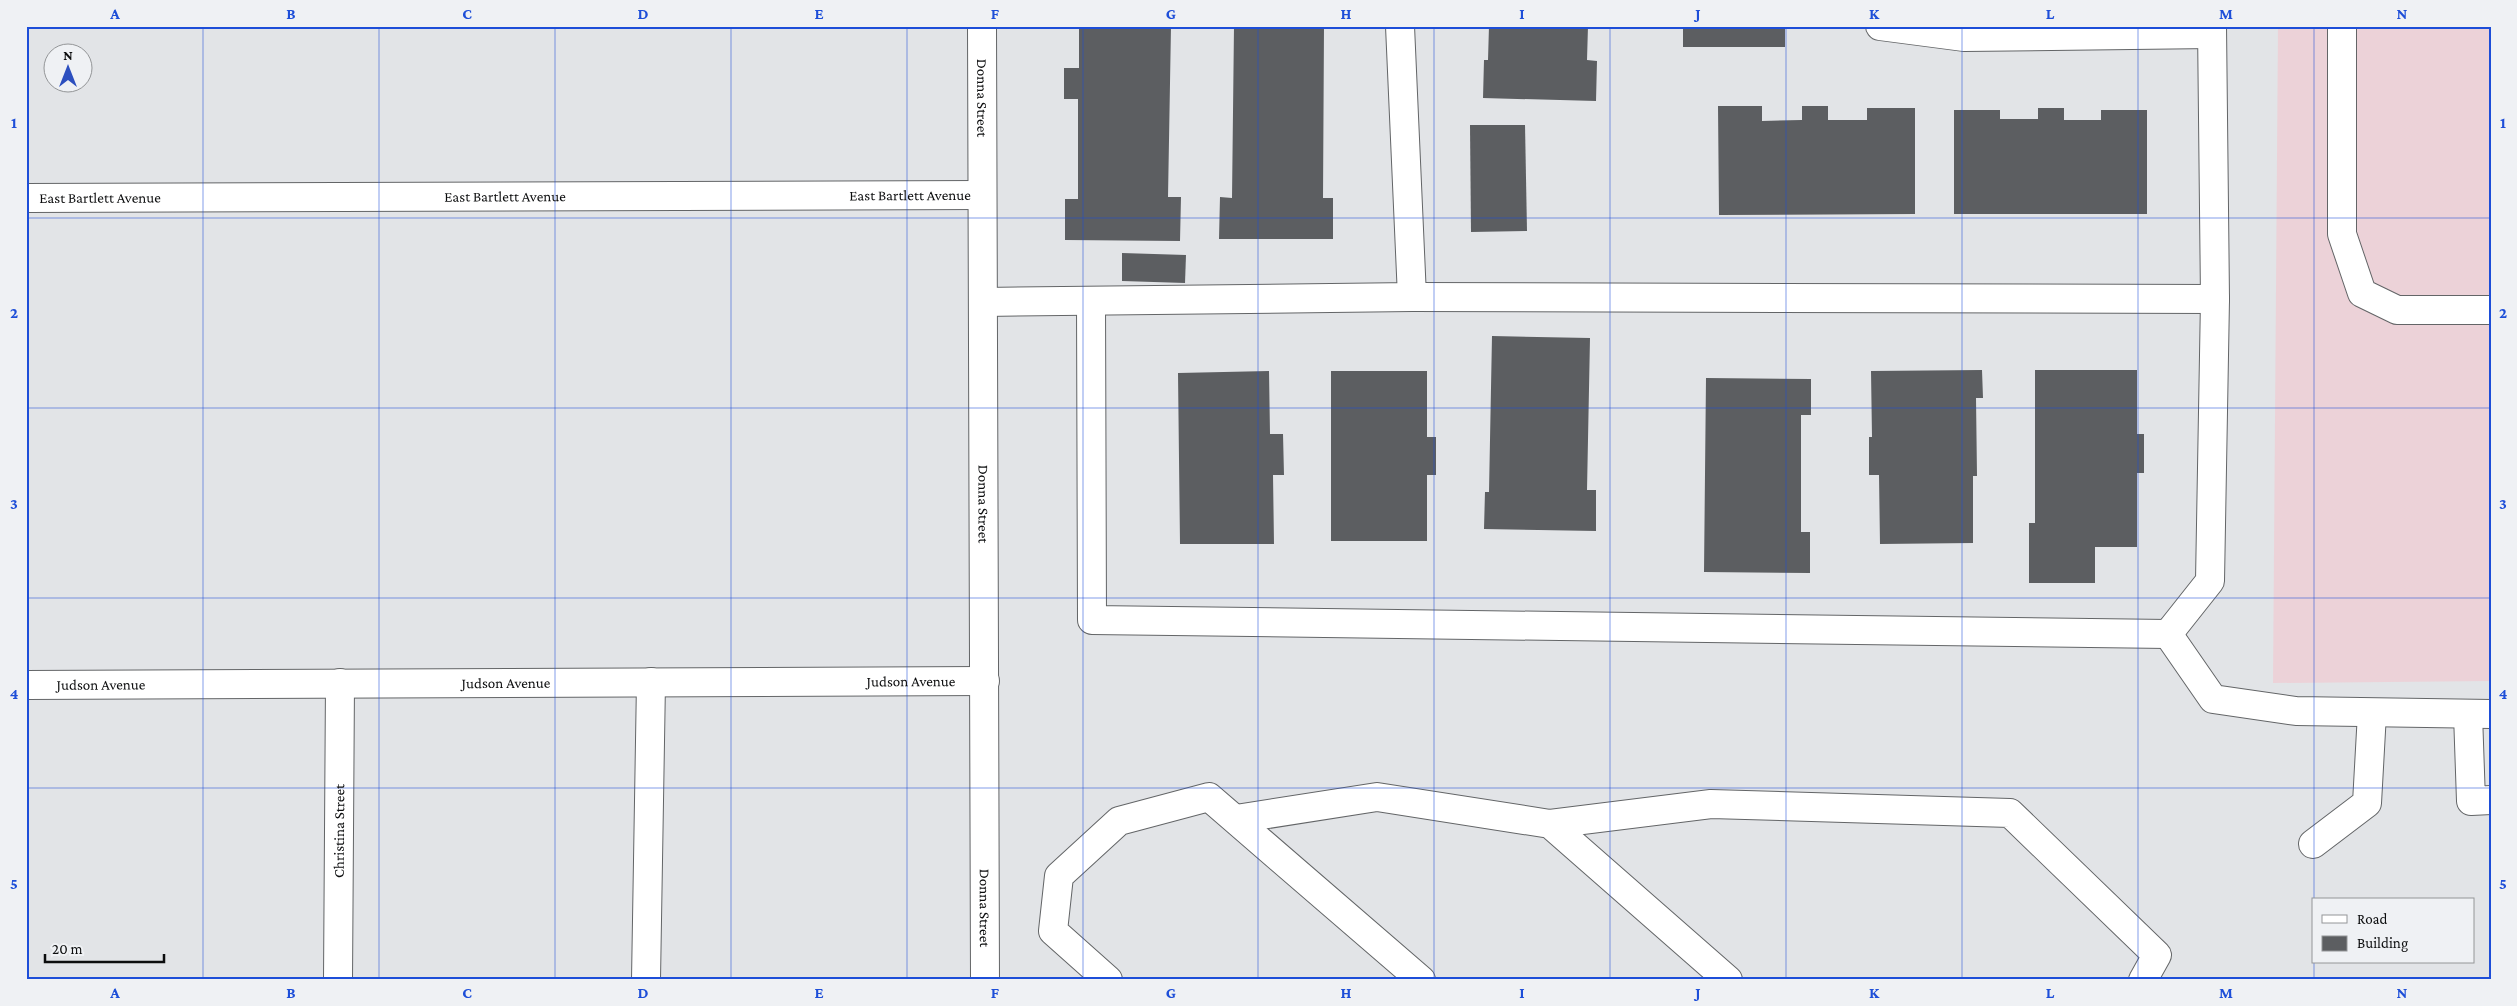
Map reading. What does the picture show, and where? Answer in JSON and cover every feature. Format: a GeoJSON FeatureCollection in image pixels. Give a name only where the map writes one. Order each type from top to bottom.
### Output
{"type":"FeatureCollection","features":[{"type":"Feature","properties":{"kind":"street","name":"Donna Street"},"geometry":{"type":"LineString","coordinates":[[982,26],[985,980]]}},
{"type":"Feature","properties":{"kind":"street"},"geometry":{"type":"LineString","coordinates":[[1400,26],[1412,297]]}},
{"type":"Feature","properties":{"kind":"street"},"geometry":{"type":"LineString","coordinates":[[1880,26],[1964,36],[2212,30],[2215,299],[2210,581],[2168,634]]}},
{"type":"Feature","properties":{"kind":"street"},"geometry":{"type":"LineString","coordinates":[[2342,26],[2342,234],[2362,293],[2397,310],[2491,310]]}},
{"type":"Feature","properties":{"kind":"street","name":"East Bartlett Avenue"},"geometry":{"type":"LineString","coordinates":[[26,198],[982,195]]}},
{"type":"Feature","properties":{"kind":"street"},"geometry":{"type":"LineString","coordinates":[[983,302],[1412,297],[2215,299]]}},
{"type":"Feature","properties":{"kind":"street"},"geometry":{"type":"LineString","coordinates":[[1091,301],[1092,620],[2168,634]]}},
{"type":"Feature","properties":{"kind":"street"},"geometry":{"type":"LineString","coordinates":[[2168,634],[2213,699],[2296,711],[2480,714],[2471,801],[2491,800]]}},
{"type":"Feature","properties":{"kind":"street"},"geometry":{"type":"LineString","coordinates":[[646,980],[651,682]]}},
{"type":"Feature","properties":{"kind":"street","name":"Judson Avenue"},"geometry":{"type":"LineString","coordinates":[[26,685],[985,682]]}},
{"type":"Feature","properties":{"kind":"street","name":"Christina Street"},"geometry":{"type":"LineString","coordinates":[[338,980],[340,684]]}},
{"type":"Feature","properties":{"kind":"street"},"geometry":{"type":"LineString","coordinates":[[2313,844],[2367,803],[2372,713]]}},
{"type":"Feature","properties":{"kind":"street"},"geometry":{"type":"LineString","coordinates":[[1108,980],[1053,930],[1059,876],[1120,821],[1209,797],[1421,980]]}},
{"type":"Feature","properties":{"kind":"street"},"geometry":{"type":"LineString","coordinates":[[1236,819],[1377,797],[1550,824],[1710,804],[2010,813],[2158,955],[2144,980]]}},
{"type":"Feature","properties":{"kind":"street"},"geometry":{"type":"LineString","coordinates":[[1550,824],[1728,980]]}},
{"type":"Feature","properties":{"kind":"shaded area"},"geometry":{"type":"Polygon","coordinates":[[[2278,26],[2491,26],[2491,681],[2273,683],[2278,26]]]}},
{"type":"Feature","properties":{"kind":"building"},"geometry":{"type":"Polygon","coordinates":[[[1079,26],[1171,26],[1168,197],[1181,197],[1180,241],[1065,240],[1065,199],[1078,199],[1078,99],[1064,99],[1064,68],[1079,68],[1079,26]]]}},
{"type":"Feature","properties":{"kind":"building"},"geometry":{"type":"Polygon","coordinates":[[[1234,26],[1324,26],[1323,198],[1333,198],[1333,239],[1219,239],[1220,197],[1232,198],[1234,26]]]}},
{"type":"Feature","properties":{"kind":"building"},"geometry":{"type":"Polygon","coordinates":[[[1489,26],[1588,26],[1587,60],[1597,61],[1596,101],[1483,98],[1484,60],[1488,60],[1489,26]]]}},
{"type":"Feature","properties":{"kind":"building"},"geometry":{"type":"Polygon","coordinates":[[[1683,26],[1785,26],[1785,47],[1683,47],[1683,26]]]}},
{"type":"Feature","properties":{"kind":"building"},"geometry":{"type":"Polygon","coordinates":[[[1718,106],[1762,106],[1762,121],[1802,120],[1802,106],[1828,106],[1828,120],[1867,120],[1867,108],[1915,108],[1915,214],[1719,215],[1718,106]]]}},
{"type":"Feature","properties":{"kind":"building"},"geometry":{"type":"Polygon","coordinates":[[[2038,108],[2064,108],[2064,120],[2101,120],[2101,110],[2147,110],[2147,214],[1954,214],[1954,110],[2000,110],[2000,119],[2038,119],[2038,108]]]}},
{"type":"Feature","properties":{"kind":"building"},"geometry":{"type":"Polygon","coordinates":[[[1470,125],[1525,125],[1527,231],[1471,232],[1470,125]]]}},
{"type":"Feature","properties":{"kind":"building"},"geometry":{"type":"Polygon","coordinates":[[[1122,253],[1186,255],[1185,283],[1122,281],[1122,253]]]}},
{"type":"Feature","properties":{"kind":"building"},"geometry":{"type":"Polygon","coordinates":[[[1492,336],[1590,338],[1587,490],[1596,490],[1596,531],[1484,529],[1485,492],[1489,492],[1492,336]]]}},
{"type":"Feature","properties":{"kind":"building"},"geometry":{"type":"Polygon","coordinates":[[[1982,370],[1983,398],[1976,398],[1977,476],[1973,476],[1973,543],[1880,544],[1879,475],[1869,475],[1869,437],[1872,437],[1871,371],[1982,370]]]}},
{"type":"Feature","properties":{"kind":"building"},"geometry":{"type":"Polygon","coordinates":[[[2035,370],[2137,370],[2137,434],[2144,434],[2144,473],[2137,473],[2137,547],[2095,547],[2095,583],[2029,583],[2029,523],[2035,523],[2035,370]]]}},
{"type":"Feature","properties":{"kind":"building"},"geometry":{"type":"Polygon","coordinates":[[[1269,371],[1270,434],[1283,434],[1284,475],[1273,475],[1274,544],[1180,544],[1178,373],[1269,371]]]}},
{"type":"Feature","properties":{"kind":"building"},"geometry":{"type":"Polygon","coordinates":[[[1331,371],[1427,371],[1427,437],[1436,437],[1436,475],[1427,475],[1427,541],[1331,541],[1331,371]]]}},
{"type":"Feature","properties":{"kind":"building"},"geometry":{"type":"Polygon","coordinates":[[[1706,378],[1811,379],[1811,415],[1801,415],[1801,532],[1810,532],[1810,573],[1704,572],[1706,378]]]}}]}
